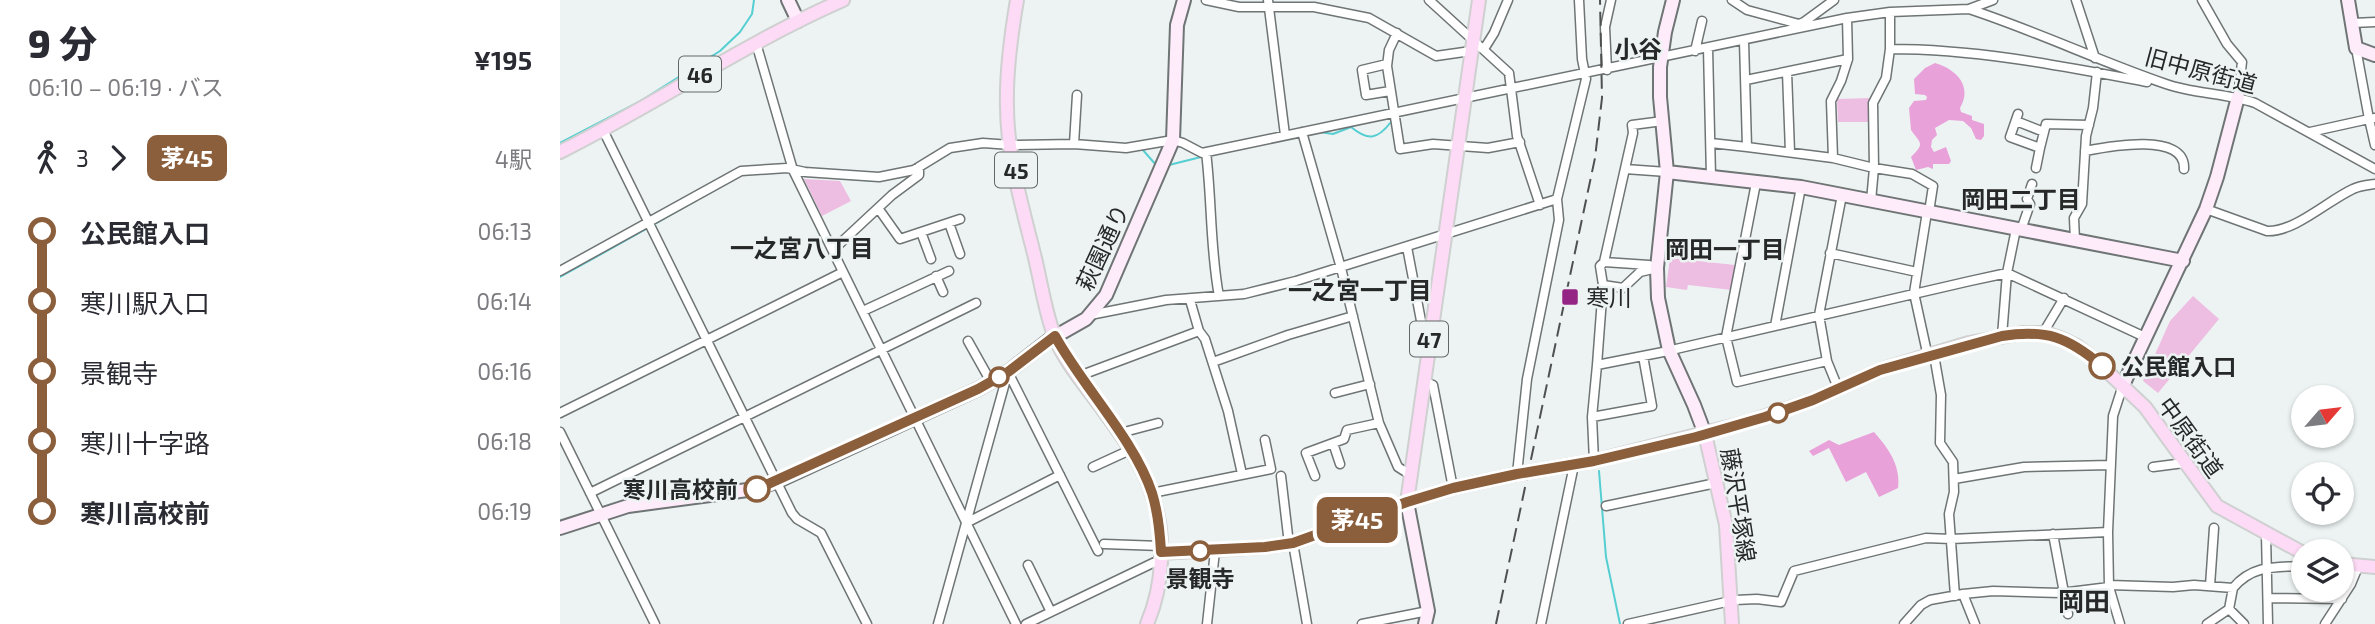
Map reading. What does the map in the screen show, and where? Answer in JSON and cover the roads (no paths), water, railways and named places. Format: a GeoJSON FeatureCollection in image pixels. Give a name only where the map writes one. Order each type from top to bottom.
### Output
{"type":"FeatureCollection","features":[{"type":"Feature","properties":{"kind":"main road","name":"46"},"geometry":{"type":"LineString","coordinates":[[560,152],[756,43],[843,0]]}},
{"type":"Feature","properties":{"kind":"main road","name":"45"},"geometry":{"type":"LineString","coordinates":[[1017,0],[1008,57],[1007,108],[1021,198],[1055,336],[1130,450],[1152,493],[1161,549],[1159,581],[1154,607],[1147,624]]}},
{"type":"Feature","properties":{"kind":"main road","name":"47"},"geometry":{"type":"LineString","coordinates":[[1407,502],[1464,100],[1476,47],[1479,0]]}},
{"type":"Feature","properties":{"kind":"main road","name":"中原街道"},"geometry":{"type":"LineString","coordinates":[[1161,549],[1214,551],[1291,543],[1453,488],[1594,461],[1705,434],[1781,412],[1880,370],[2002,336],[2022,333],[2043,333],[2077,346],[2145,407],[2217,506],[2291,547]]}},
{"type":"Feature","properties":{"kind":"main road","name":"藤沢平塚線"},"geometry":{"type":"LineString","coordinates":[[1705,434],[1726,525],[1732,624]]}},
{"type":"Feature","properties":{"kind":"main road"},"geometry":{"type":"LineString","coordinates":[[2354,566],[2375,567]]}},
{"type":"Feature","properties":{"kind":"street"},"geometry":{"type":"LineString","coordinates":[[788,0],[798,21]]}},
{"type":"Feature","properties":{"kind":"street","name":"萩園通り"},"geometry":{"type":"LineString","coordinates":[[560,528],[600,513],[652,502],[747,491],[776,482],[991,382],[1055,336],[1090,316],[1112,284],[1173,140],[1177,25],[1184,0]]}},
{"type":"Feature","properties":{"kind":"street"},"geometry":{"type":"LineString","coordinates":[[1206,0],[1239,6],[1317,4],[1369,18],[1436,57],[1476,47],[1494,33],[1508,0]]}},
{"type":"Feature","properties":{"kind":"street"},"geometry":{"type":"LineString","coordinates":[[1429,0],[1476,47],[1509,73],[1520,142],[1540,205]]}},
{"type":"Feature","properties":{"kind":"street"},"geometry":{"type":"LineString","coordinates":[[1517,474],[1527,379],[1559,220],[1557,200],[1585,84],[1579,0]]}},
{"type":"Feature","properties":{"kind":"street"},"geometry":{"type":"LineString","coordinates":[[1607,70],[1605,27],[1611,0]]}},
{"type":"Feature","properties":{"kind":"street"},"geometry":{"type":"LineString","coordinates":[[1673,0],[1661,59],[1660,97],[1667,172],[1657,268],[1658,298],[1669,351],[1695,405],[1705,434]]}},
{"type":"Feature","properties":{"kind":"street"},"geometry":{"type":"LineString","coordinates":[[1732,0],[1747,10],[1805,25]]}},
{"type":"Feature","properties":{"kind":"street"},"geometry":{"type":"LineString","coordinates":[[1805,25],[1834,0]]}},
{"type":"Feature","properties":{"kind":"street"},"geometry":{"type":"LineString","coordinates":[[1914,10],[1917,0]]}},
{"type":"Feature","properties":{"kind":"street"},"geometry":{"type":"LineString","coordinates":[[833,250],[919,170],[943,151],[958,145],[1074,144],[1126,148],[1173,140],[1183,143],[1195,152],[1206,152],[1394,116],[1744,41],[1805,25],[1890,12],[1969,9],[1993,0]]}},
{"type":"Feature","properties":{"kind":"street"},"geometry":{"type":"LineString","coordinates":[[2076,0],[2095,58]]}},
{"type":"Feature","properties":{"kind":"street"},"geometry":{"type":"LineString","coordinates":[[2120,624],[2109,586],[2108,533],[2113,416],[2123,385],[2206,209],[2221,165],[2238,97],[2242,62],[2227,44],[2202,0]]}},
{"type":"Feature","properties":{"kind":"street"},"geometry":{"type":"LineString","coordinates":[[2348,0],[2375,145]]}},
{"type":"Feature","properties":{"kind":"street"},"geometry":{"type":"LineString","coordinates":[[1269,4],[1285,135]]}},
{"type":"Feature","properties":{"kind":"street","name":"旧中原街道"},"geometry":{"type":"LineString","coordinates":[[1969,9],[2012,23],[2134,76],[2169,86],[2238,97],[2255,103],[2375,169]]}},
{"type":"Feature","properties":{"kind":"street"},"geometry":{"type":"LineString","coordinates":[[1871,201],[1874,168],[1873,103],[1885,78],[1890,49],[1890,12]]}},
{"type":"Feature","properties":{"kind":"street"},"geometry":{"type":"LineString","coordinates":[[1833,158],[1831,101],[1848,59],[1847,19]]}},
{"type":"Feature","properties":{"kind":"street"},"geometry":{"type":"LineString","coordinates":[[1695,51],[1702,21]]}},
{"type":"Feature","properties":{"kind":"street"},"geometry":{"type":"LineString","coordinates":[[2352,23],[2375,22]]}},
{"type":"Feature","properties":{"kind":"street"},"geometry":{"type":"LineString","coordinates":[[1397,33],[1387,64],[1400,149],[1433,144],[1458,148],[1488,148],[1520,142]]}},
{"type":"Feature","properties":{"kind":"street"},"geometry":{"type":"LineString","coordinates":[[1744,41],[1747,147]]}},
{"type":"Feature","properties":{"kind":"street"},"geometry":{"type":"LineString","coordinates":[[756,43],[793,170],[1016,624]]}},
{"type":"Feature","properties":{"kind":"street"},"geometry":{"type":"LineString","coordinates":[[1708,48],[1712,177]]}},
{"type":"Feature","properties":{"kind":"street"},"geometry":{"type":"LineString","coordinates":[[2356,48],[2375,55]]}},
{"type":"Feature","properties":{"kind":"street"},"geometry":{"type":"LineString","coordinates":[[1890,49],[1930,49],[1996,55],[2134,76]]}},
{"type":"Feature","properties":{"kind":"street"},"geometry":{"type":"LineString","coordinates":[[1746,80],[1848,59]]}},
{"type":"Feature","properties":{"kind":"street"},"geometry":{"type":"LineString","coordinates":[[1387,64],[1362,69],[1366,95],[1390,91]]}},
{"type":"Feature","properties":{"kind":"street"},"geometry":{"type":"LineString","coordinates":[[1787,72],[1790,152]]}},
{"type":"Feature","properties":{"kind":"street"},"geometry":{"type":"LineString","coordinates":[[2075,242],[2074,218],[2082,204],[2085,151],[2097,72]]}},
{"type":"Feature","properties":{"kind":"street"},"geometry":{"type":"LineString","coordinates":[[1074,144],[1077,95]]}},
{"type":"Feature","properties":{"kind":"street"},"geometry":{"type":"LineString","coordinates":[[2040,148],[2010,137],[2017,118],[2044,132]]}},
{"type":"Feature","properties":{"kind":"street"},"geometry":{"type":"LineString","coordinates":[[2310,132],[2372,119]]}},
{"type":"Feature","properties":{"kind":"street"},"geometry":{"type":"LineString","coordinates":[[1594,461],[1592,417],[1603,285],[1600,266],[1604,262],[1633,133],[1632,125],[1663,121]]}},
{"type":"Feature","properties":{"kind":"street"},"geometry":{"type":"LineString","coordinates":[[2036,168],[2046,124],[2089,125]]}},
{"type":"Feature","properties":{"kind":"street"},"geometry":{"type":"LineString","coordinates":[[603,130],[776,482],[797,519],[816,529],[825,539],[867,624]]}},
{"type":"Feature","properties":{"kind":"street"},"geometry":{"type":"LineString","coordinates":[[1302,132],[1341,268],[1379,423],[1398,467],[1409,474]]}},
{"type":"Feature","properties":{"kind":"street"},"geometry":{"type":"LineString","coordinates":[[1711,143],[1833,158],[1912,174],[1933,186],[1914,293],[1941,395],[1940,443],[1953,462],[1954,492],[1949,514],[1959,595],[1975,624]]}},
{"type":"Feature","properties":{"kind":"street"},"geometry":{"type":"LineString","coordinates":[[2085,151],[2146,143],[2180,155],[2184,160],[2184,169]]}},
{"type":"Feature","properties":{"kind":"street"},"geometry":{"type":"LineString","coordinates":[[1206,152],[1212,195],[1213,264],[1219,296]]}},
{"type":"Feature","properties":{"kind":"street"},"geometry":{"type":"LineString","coordinates":[[560,271],[650,225],[741,172],[781,168],[879,177],[919,170]]}},
{"type":"Feature","properties":{"kind":"street"},"geometry":{"type":"LineString","coordinates":[[1625,169],[1801,187],[2183,261]]}},
{"type":"Feature","properties":{"kind":"street"},"geometry":{"type":"LineString","coordinates":[[1756,183],[1726,337],[1737,382],[1828,361]]}},
{"type":"Feature","properties":{"kind":"street"},"geometry":{"type":"LineString","coordinates":[[2206,209],[2273,231],[2288,226],[2354,189],[2375,184]]}},
{"type":"Feature","properties":{"kind":"street"},"geometry":{"type":"LineString","coordinates":[[1775,326],[1801,187]]}},
{"type":"Feature","properties":{"kind":"street"},"geometry":{"type":"LineString","coordinates":[[2002,336],[2007,273],[2019,229],[2032,205],[2027,199],[2028,187]]}},
{"type":"Feature","properties":{"kind":"street"},"geometry":{"type":"LineString","coordinates":[[2066,194],[2082,196]]}},
{"type":"Feature","properties":{"kind":"street"},"geometry":{"type":"LineString","coordinates":[[1838,388],[1828,361],[1819,316],[1842,195]]}},
{"type":"Feature","properties":{"kind":"street"},"geometry":{"type":"LineString","coordinates":[[1090,316],[1158,301],[1244,294],[1341,268],[1557,200]]}},
{"type":"Feature","properties":{"kind":"street"},"geometry":{"type":"LineString","coordinates":[[878,208],[900,239],[960,219]]}},
{"type":"Feature","properties":{"kind":"street"},"geometry":{"type":"LineString","coordinates":[[949,223],[960,254]]}},
{"type":"Feature","properties":{"kind":"street"},"geometry":{"type":"LineString","coordinates":[[921,232],[931,259]]}},
{"type":"Feature","properties":{"kind":"street"},"geometry":{"type":"LineString","coordinates":[[1407,247],[1422,326],[1430,332]]}},
{"type":"Feature","properties":{"kind":"street"},"geometry":{"type":"LineString","coordinates":[[1830,253],[1917,272]]}},
{"type":"Feature","properties":{"kind":"street"},"geometry":{"type":"LineString","coordinates":[[1604,262],[1657,268]]}},
{"type":"Feature","properties":{"kind":"street"},"geometry":{"type":"LineString","coordinates":[[1603,285],[1623,288],[1640,272],[1657,268]]}},
{"type":"Feature","properties":{"kind":"street"},"geometry":{"type":"LineString","coordinates":[[863,311],[949,271]]}},
{"type":"Feature","properties":{"kind":"street"},"geometry":{"type":"LineString","coordinates":[[560,413],[843,272]]}},
{"type":"Feature","properties":{"kind":"street"},"geometry":{"type":"LineString","coordinates":[[1597,365],[1669,351],[2007,273],[2147,338]]}},
{"type":"Feature","properties":{"kind":"street"},"geometry":{"type":"LineString","coordinates":[[936,276],[943,292]]}},
{"type":"Feature","properties":{"kind":"street"},"geometry":{"type":"LineString","coordinates":[[2043,333],[2064,298]]}},
{"type":"Feature","properties":{"kind":"street"},"geometry":{"type":"LineString","coordinates":[[1189,300],[1199,331],[1205,339],[1228,411],[1242,474]]}},
{"type":"Feature","properties":{"kind":"street"},"geometry":{"type":"LineString","coordinates":[[590,493],[976,303]]}},
{"type":"Feature","properties":{"kind":"street"},"geometry":{"type":"LineString","coordinates":[[1213,362],[1288,335],[1353,316]]}},
{"type":"Feature","properties":{"kind":"street"},"geometry":{"type":"LineString","coordinates":[[1079,376],[1199,331]]}},
{"type":"Feature","properties":{"kind":"street"},"geometry":{"type":"LineString","coordinates":[[968,341],[971,355],[991,382]]}},
{"type":"Feature","properties":{"kind":"street"},"geometry":{"type":"LineString","coordinates":[[1592,417],[1652,405],[1643,356]]}},
{"type":"Feature","properties":{"kind":"street"},"geometry":{"type":"LineString","coordinates":[[1008,372],[1060,475],[1106,547],[1161,549],[1157,561],[1026,624]]}},
{"type":"Feature","properties":{"kind":"street"},"geometry":{"type":"LineString","coordinates":[[938,624],[1008,372]]}},
{"type":"Feature","properties":{"kind":"street"},"geometry":{"type":"LineString","coordinates":[[1423,382],[1433,385],[1453,488]]}},
{"type":"Feature","properties":{"kind":"street"},"geometry":{"type":"LineString","coordinates":[[1335,393],[1370,384]]}},
{"type":"Feature","properties":{"kind":"street"},"geometry":{"type":"LineString","coordinates":[[1121,436],[1152,421]]}},
{"type":"Feature","properties":{"kind":"street"},"geometry":{"type":"LineString","coordinates":[[1315,476],[1306,453],[1345,439],[1347,430],[1379,423]]}},
{"type":"Feature","properties":{"kind":"street"},"geometry":{"type":"LineString","coordinates":[[560,432],[655,624]]}},
{"type":"Feature","properties":{"kind":"street"},"geometry":{"type":"LineString","coordinates":[[1333,443],[1340,464]]}},
{"type":"Feature","properties":{"kind":"street"},"geometry":{"type":"LineString","coordinates":[[1152,493],[1272,469],[1268,445]]}},
{"type":"Feature","properties":{"kind":"street"},"geometry":{"type":"LineString","coordinates":[[1096,464],[1130,450]]}},
{"type":"Feature","properties":{"kind":"street"},"geometry":{"type":"LineString","coordinates":[[2153,467],[2184,463]]}},
{"type":"Feature","properties":{"kind":"street"},"geometry":{"type":"LineString","coordinates":[[1541,624],[1574,465]]}},
{"type":"Feature","properties":{"kind":"street"},"geometry":{"type":"LineString","coordinates":[[1954,479],[2024,467],[2111,465]]}},
{"type":"Feature","properties":{"kind":"street"},"geometry":{"type":"LineString","coordinates":[[967,523],[1060,475]]}},
{"type":"Feature","properties":{"kind":"street"},"geometry":{"type":"LineString","coordinates":[[1279,481],[1281,514],[1291,543],[1307,624]]}},
{"type":"Feature","properties":{"kind":"street"},"geometry":{"type":"LineString","coordinates":[[1606,506],[1716,483]]}},
{"type":"Feature","properties":{"kind":"street"},"geometry":{"type":"LineString","coordinates":[[1407,502],[1428,611],[1425,624]]}},
{"type":"Feature","properties":{"kind":"street"},"geometry":{"type":"LineString","coordinates":[[2210,586],[2214,528]]}},
{"type":"Feature","properties":{"kind":"street"},"geometry":{"type":"LineString","coordinates":[[1628,624],[1730,601],[1757,599],[1781,602],[1794,571],[1926,538],[2108,533]]}},
{"type":"Feature","properties":{"kind":"street"},"geometry":{"type":"LineString","coordinates":[[2053,534],[2068,614]]}},
{"type":"Feature","properties":{"kind":"street"},"geometry":{"type":"LineString","coordinates":[[2266,534],[2268,624]]}},
{"type":"Feature","properties":{"kind":"street"},"geometry":{"type":"LineString","coordinates":[[1207,624],[1214,551]]}},
{"type":"Feature","properties":{"kind":"street"},"geometry":{"type":"LineString","coordinates":[[1032,567],[1051,612]]}},
{"type":"Feature","properties":{"kind":"street"},"geometry":{"type":"LineString","coordinates":[[2207,624],[2229,609],[2233,588],[2247,574],[2267,568],[2291,567]]}},
{"type":"Feature","properties":{"kind":"street"},"geometry":{"type":"LineString","coordinates":[[2354,575],[2358,567]]}},
{"type":"Feature","properties":{"kind":"street"},"geometry":{"type":"LineString","coordinates":[[1905,624],[1921,605],[1930,600],[1993,591],[2062,593],[2109,586],[2233,588]]}},
{"type":"Feature","properties":{"kind":"street"},"geometry":{"type":"LineString","coordinates":[[2268,597],[2291,598]]}},
{"type":"Feature","properties":{"kind":"street"},"geometry":{"type":"LineString","coordinates":[[2325,624],[2340,602]]}},
{"type":"Feature","properties":{"kind":"street"},"geometry":{"type":"LineString","coordinates":[[2229,609],[2244,624]]}},
{"type":"Feature","properties":{"kind":"street"},"geometry":{"type":"LineString","coordinates":[[1362,624],[1428,611]]}},
{"type":"Feature","properties":{"kind":"waterway"},"geometry":{"type":"LineString","coordinates":[[560,143],[639,102],[720,51],[740,32],[752,14],[754,0]]}},
{"type":"Feature","properties":{"kind":"waterway"},"geometry":{"type":"LineString","coordinates":[[1320,132],[1333,134],[1351,127],[1362,135],[1372,136],[1377,135],[1391,122]]}},
{"type":"Feature","properties":{"kind":"waterway"},"geometry":{"type":"LineString","coordinates":[[1142,149],[1157,166]]}},
{"type":"Feature","properties":{"kind":"waterway"},"geometry":{"type":"LineString","coordinates":[[1169,165],[1201,157]]}},
{"type":"Feature","properties":{"kind":"waterway"},"geometry":{"type":"LineString","coordinates":[[809,176],[877,181]]}},
{"type":"Feature","properties":{"kind":"waterway"},"geometry":{"type":"LineString","coordinates":[[653,225],[697,200]]}},
{"type":"Feature","properties":{"kind":"waterway"},"geometry":{"type":"LineString","coordinates":[[560,277],[648,228]]}},
{"type":"Feature","properties":{"kind":"waterway"},"geometry":{"type":"LineString","coordinates":[[1599,471],[1606,557],[1620,624]]}},
{"type":"Feature","properties":{"kind":"railway"},"geometry":{"type":"LineString","coordinates":[[1496,624],[1595,158],[1602,98],[1600,0]]}},
{"type":"Feature","properties":{"kind":"place","name":"寒川"},"geometry":{"type":"Point","coordinates":[1570,297]}},
{"type":"Feature","properties":{"kind":"place","name":"公民館入口"},"geometry":{"type":"Point","coordinates":[2102,366]}},
{"type":"Feature","properties":{"kind":"place","name":"寒川高校前"},"geometry":{"type":"Point","coordinates":[757,489]}},
{"type":"Feature","properties":{"kind":"place","name":"景観寺"},"geometry":{"type":"Point","coordinates":[1200,551]}},
{"type":"Feature","properties":{"kind":"district","name":"小谷"},"geometry":{"type":"Point","coordinates":[1638,48]}},
{"type":"Feature","properties":{"kind":"district","name":"岡田二丁目"},"geometry":{"type":"Point","coordinates":[2021,198]}},
{"type":"Feature","properties":{"kind":"district","name":"一之宮八丁目"},"geometry":{"type":"Point","coordinates":[802,247]}},
{"type":"Feature","properties":{"kind":"district","name":"岡田一丁目"},"geometry":{"type":"Point","coordinates":[1725,248]}},
{"type":"Feature","properties":{"kind":"district","name":"一之宮一丁目"},"geometry":{"type":"Point","coordinates":[1360,289]}},
{"type":"Feature","properties":{"kind":"district","name":"岡田"},"geometry":{"type":"Point","coordinates":[2084,600]}}]}
